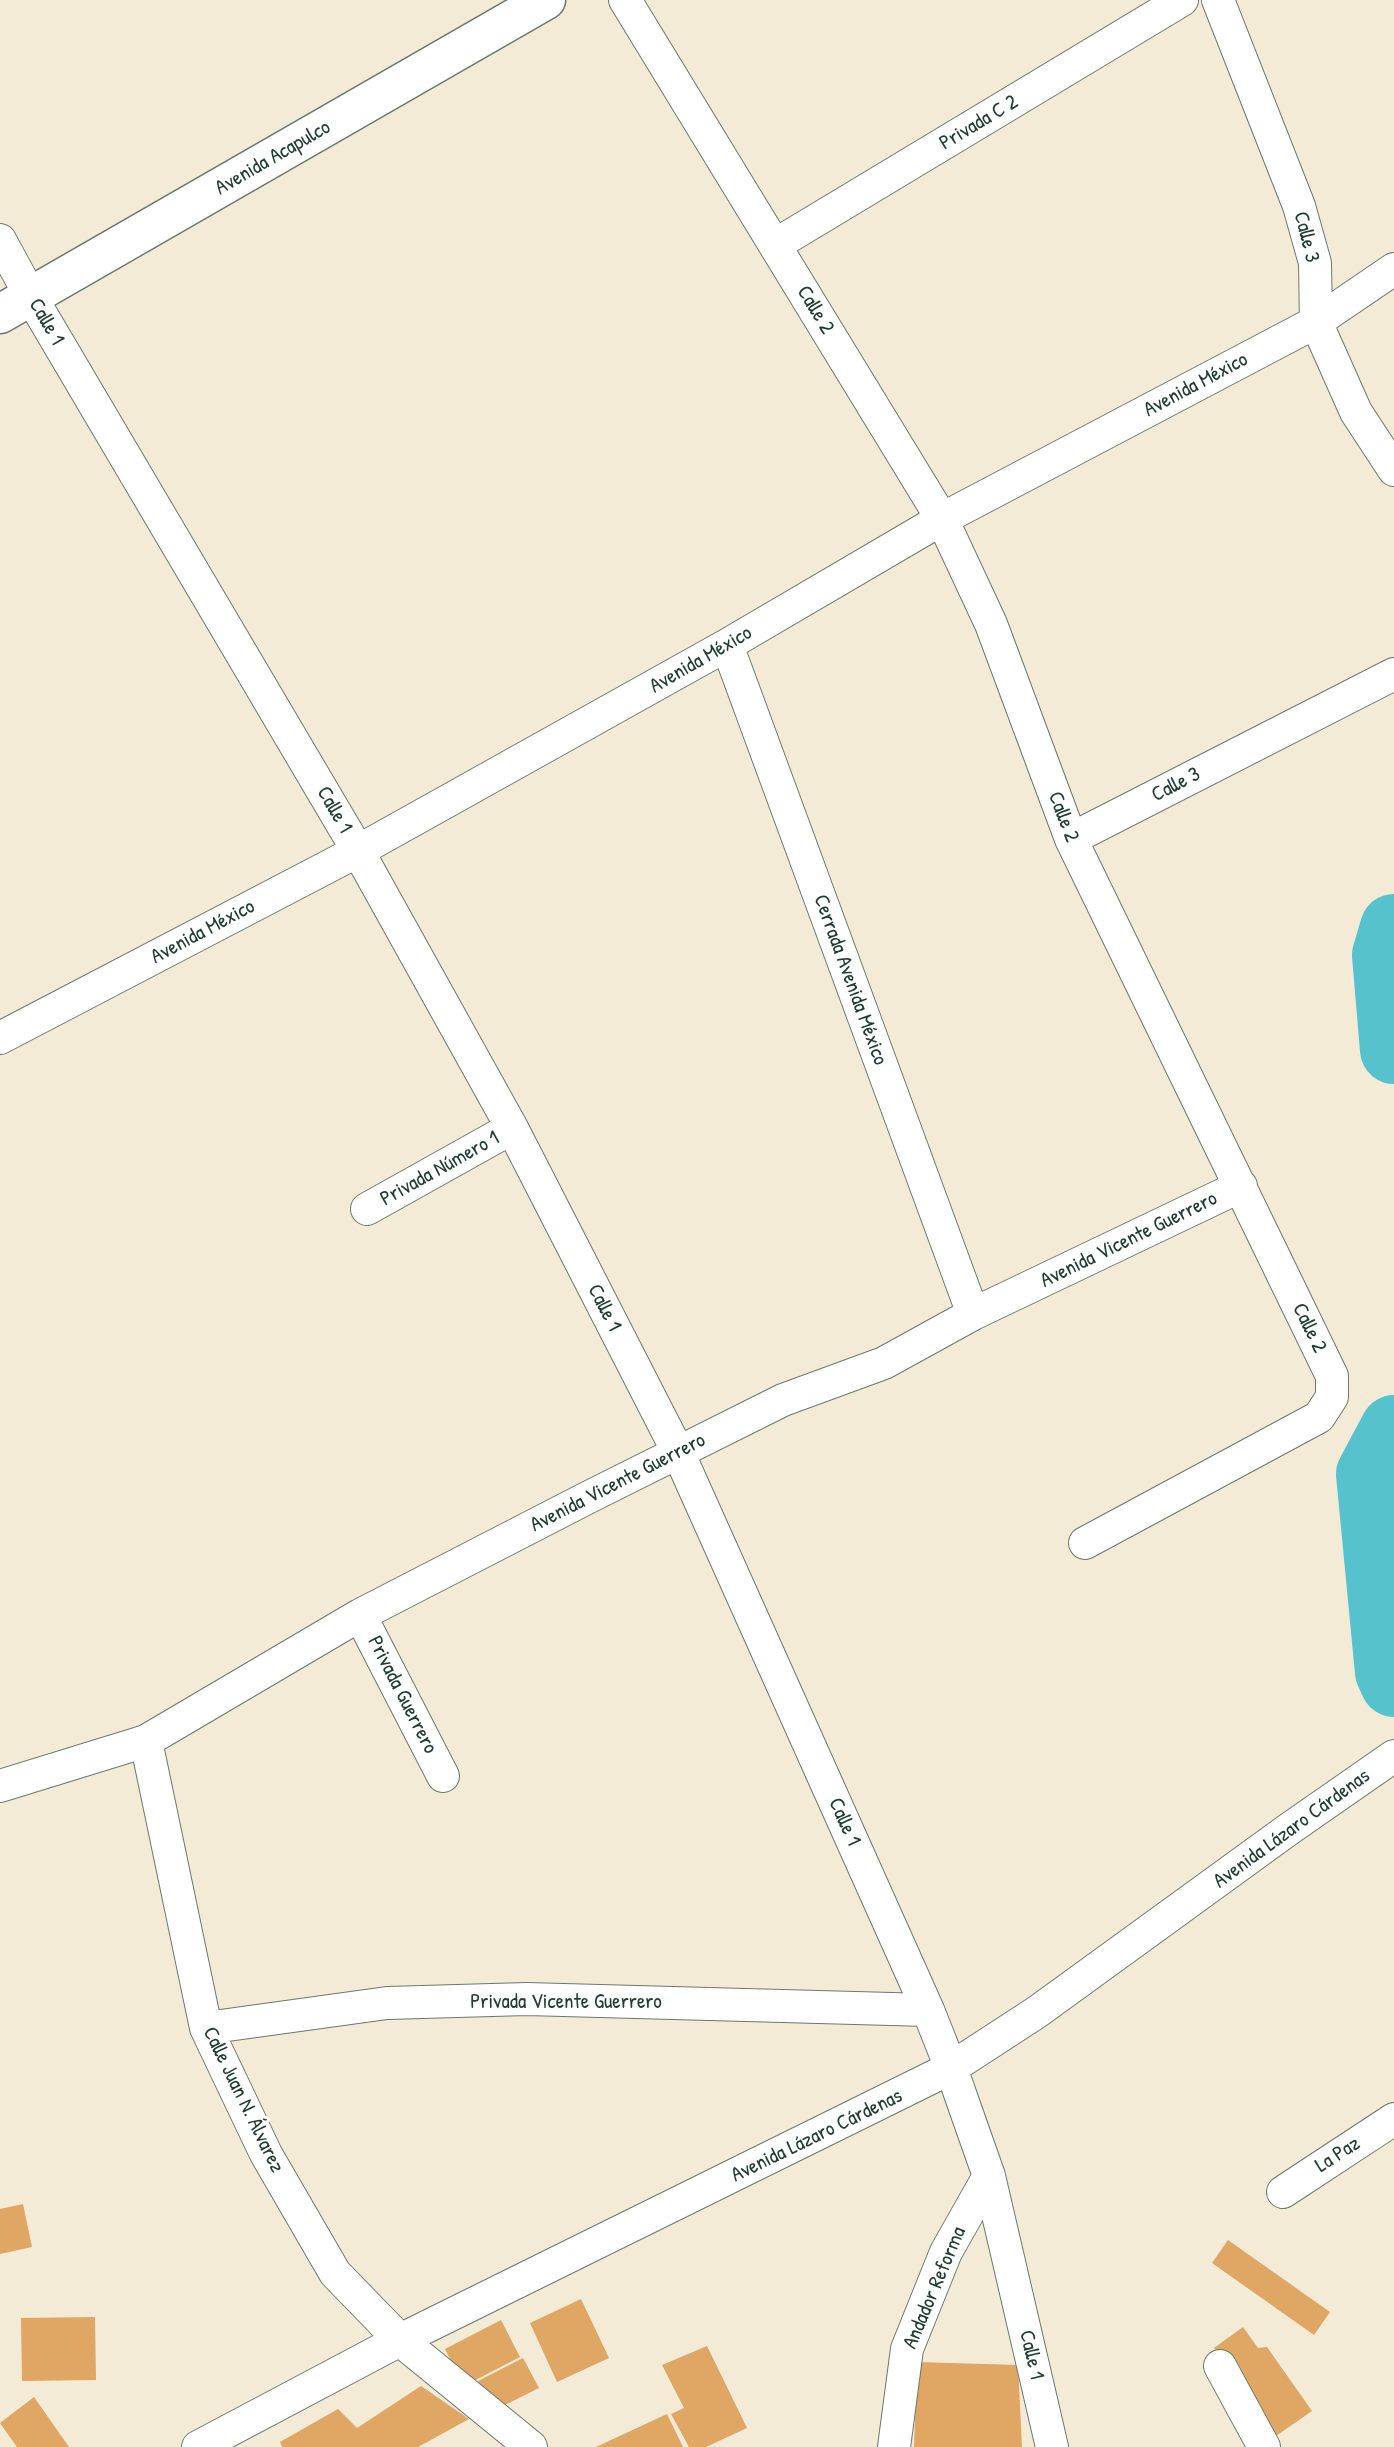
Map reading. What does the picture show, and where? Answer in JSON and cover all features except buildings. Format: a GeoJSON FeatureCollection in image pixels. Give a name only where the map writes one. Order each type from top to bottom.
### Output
{"type":"FeatureCollection","features":[{"type":"Feature","properties":{"kind":"street","name":"Avenida Acapulco"},"geometry":{"type":"LineString","coordinates":[[16,306],[546,0]]}},
{"type":"Feature","properties":{"kind":"street","name":"Calle 2"},"geometry":{"type":"LineString","coordinates":[[625,0],[942,519],[991,624],[1071,839],[1332,1376],[1332,1397],[1319,1417],[1085,1543]]}},
{"type":"Feature","properties":{"kind":"street","name":"Privada C 2"},"geometry":{"type":"LineString","coordinates":[[775,245],[1182,0]]}},
{"type":"Feature","properties":{"kind":"street","name":"Calle 3"},"geometry":{"type":"LineString","coordinates":[[1218,0],[1299,206],[1315,263],[1316,322],[1356,412],[1394,470]]}},
{"type":"Feature","properties":{"kind":"street","name":"Calle 1"},"geometry":{"type":"LineString","coordinates":[[0,240],[16,306],[358,852],[512,1128],[678,1452],[928,2010],[950,2068],[989,2176],[1052,2447]]}},
{"type":"Feature","properties":{"kind":"street","name":"Avenida México"},"geometry":{"type":"LineString","coordinates":[[0,1038],[358,852],[727,645],[942,519],[1316,322],[1394,269]]}},
{"type":"Feature","properties":{"kind":"street","name":"Cerrada Avenida México"},"geometry":{"type":"LineString","coordinates":[[727,645],[973,1314]]}},
{"type":"Feature","properties":{"kind":"street","name":"Calle 3"},"geometry":{"type":"LineString","coordinates":[[1071,839],[1394,674]]}},
{"type":"Feature","properties":{"kind":"street","name":"Privada Número 1"},"geometry":{"type":"LineString","coordinates":[[367,1209],[512,1128]]}},
{"type":"Feature","properties":{"kind":"street","name":"Avenida Vicente Guerrero"},"geometry":{"type":"LineString","coordinates":[[0,1786],[146,1741],[360,1615],[678,1452],[783,1400],[884,1363],[973,1314],[1241,1186]]}},
{"type":"Feature","properties":{"kind":"street","name":"Privada Guerrero"},"geometry":{"type":"LineString","coordinates":[[360,1615],[443,1776]]}},
{"type":"Feature","properties":{"kind":"street","name":"Calle Juan N. Álvarez"},"geometry":{"type":"LineString","coordinates":[[146,1741],[205,2028],[266,2154],[335,2273],[400,2340],[531,2447]]}},
{"type":"Feature","properties":{"kind":"street","name":"Avenida Lázaro Cárdenas"},"geometry":{"type":"LineString","coordinates":[[198,2447],[400,2340],[950,2068],[1037,2012],[1394,1756]]}},
{"type":"Feature","properties":{"kind":"street","name":"Privada Vicente Guerrero"},"geometry":{"type":"LineString","coordinates":[[205,2028],[387,2003],[527,1998],[928,2010]]}},
{"type":"Feature","properties":{"kind":"street","name":"La Paz"},"geometry":{"type":"LineString","coordinates":[[1283,2192],[1394,2119]]}},
{"type":"Feature","properties":{"kind":"street","name":"Andador Reforma"},"geometry":{"type":"LineString","coordinates":[[894,2447],[907,2349],[946,2252],[989,2176]]}},
{"type":"Feature","properties":{"kind":"street"},"geometry":{"type":"LineString","coordinates":[[1220,2366],[1264,2447]]}},
{"type":"Feature","properties":{"kind":"waterway"},"geometry":{"type":"LineString","coordinates":[[1394,928],[1386,955],[1394,1050]]}},
{"type":"Feature","properties":{"kind":"waterway"},"geometry":{"type":"LineString","coordinates":[[1394,1429],[1370,1474],[1389,1672],[1394,1683]]}}]}
